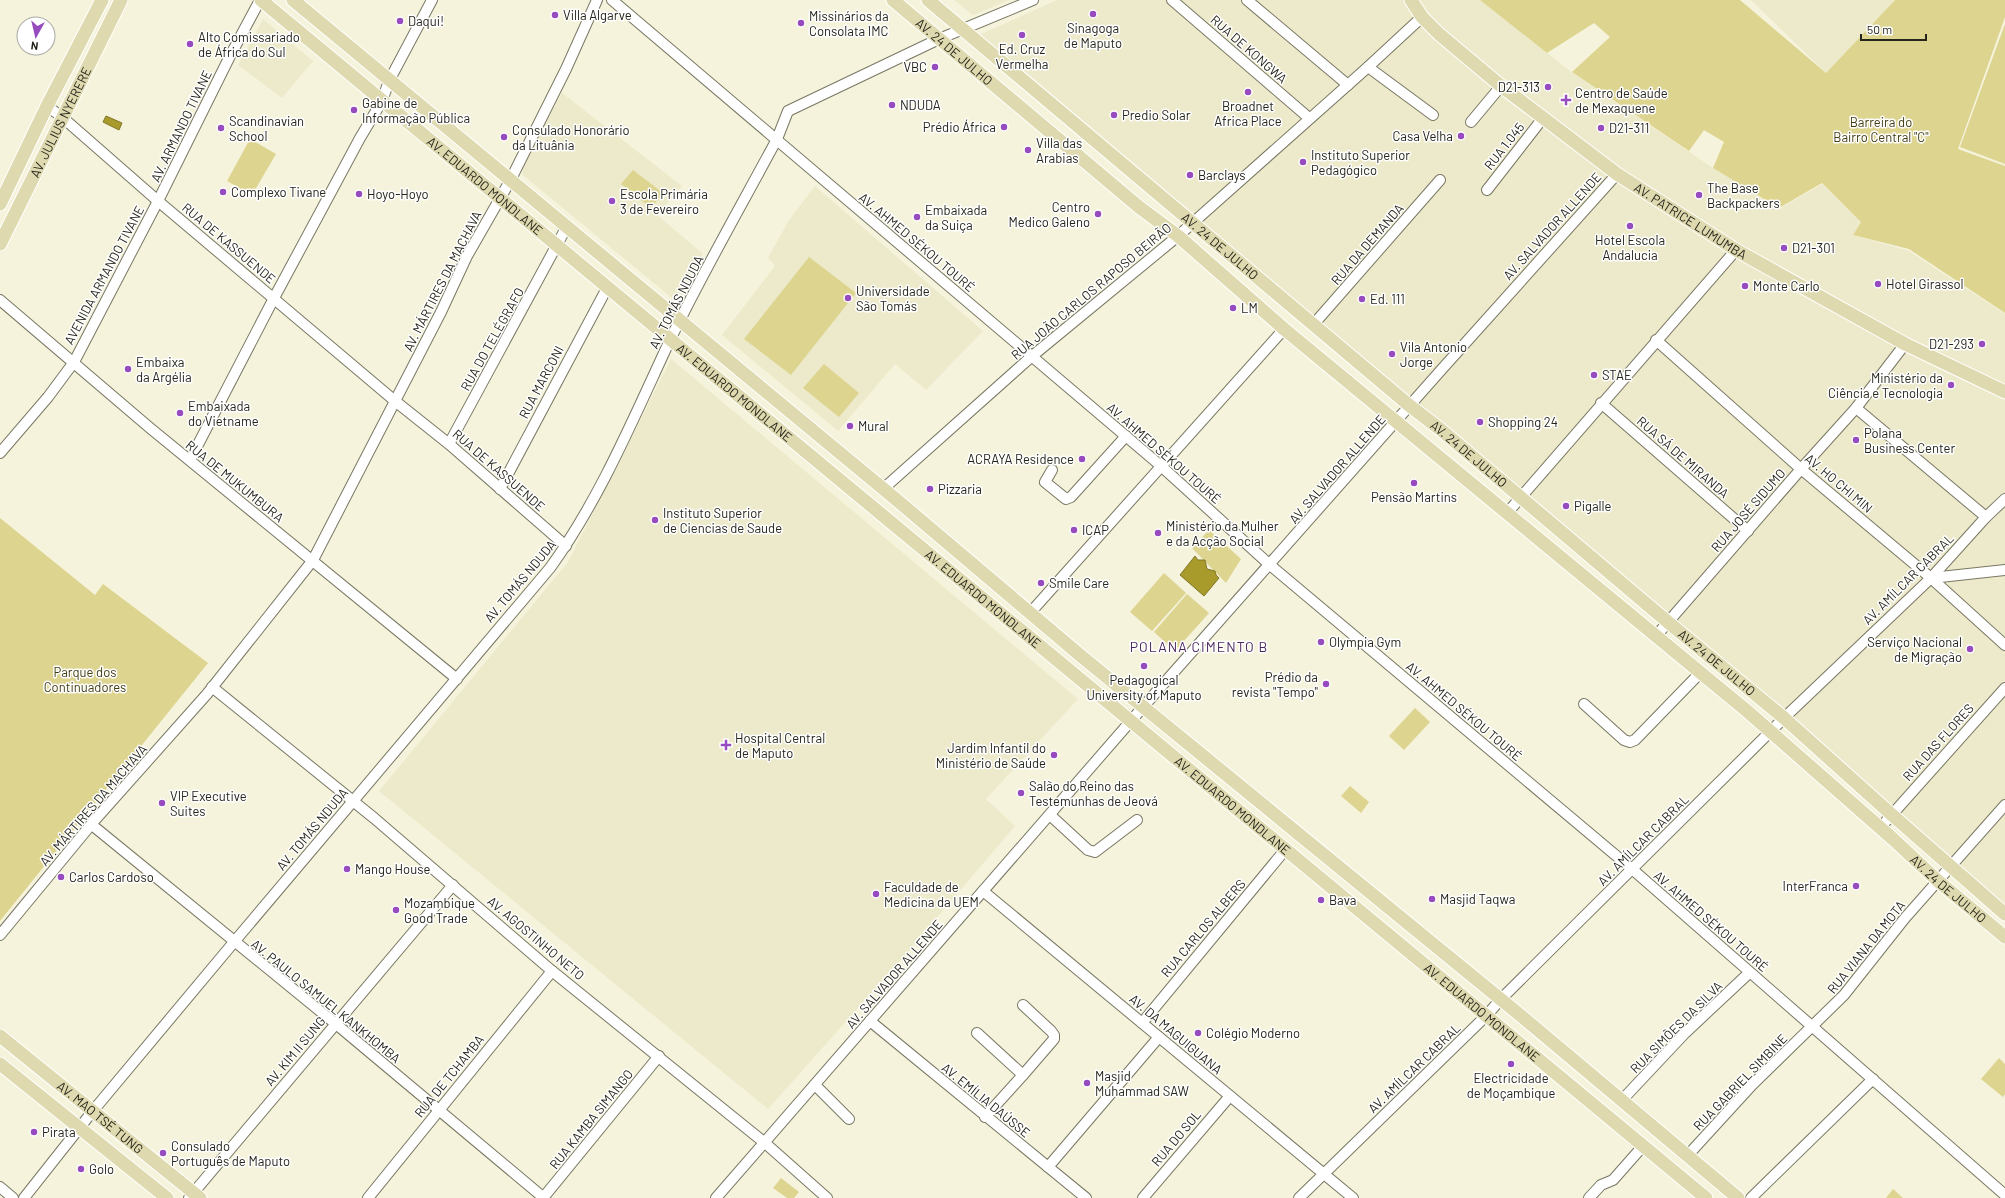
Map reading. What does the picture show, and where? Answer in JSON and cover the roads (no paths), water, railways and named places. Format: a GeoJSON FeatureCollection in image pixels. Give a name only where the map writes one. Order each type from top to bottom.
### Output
{"type":"FeatureCollection","features":[{"type":"Feature","properties":{"kind":"main road","name":"AV. JULIUS NYERERE"},"geometry":{"type":"LineString","coordinates":[[0,204],[47,106],[102,0]]}},
{"type":"Feature","properties":{"kind":"main road","name":"AV. JULIUS NYERERE"},"geometry":{"type":"LineString","coordinates":[[0,243],[121,0]]}},
{"type":"Feature","properties":{"kind":"main road","name":"AV. EDUARDO MONDLANE"},"geometry":{"type":"LineString","coordinates":[[261,0],[499,199],[1100,694],[1285,850],[1706,1198]]}},
{"type":"Feature","properties":{"kind":"main road","name":"AV. EDUARDO MONDLANE"},"geometry":{"type":"LineString","coordinates":[[293,0],[566,228],[883,489],[1143,707],[1169,726],[1501,999],[1738,1198]]}},
{"type":"Feature","properties":{"kind":"main road","name":"AV. 24 DE JULHO"},"geometry":{"type":"LineString","coordinates":[[893,0],[1139,207],[1178,236],[1284,329],[1701,672],[1771,731],[1938,881],[2005,937]]}},
{"type":"Feature","properties":{"kind":"main road","name":"AV. 24 DE JULHO"},"geometry":{"type":"LineString","coordinates":[[928,0],[1313,325],[1410,406],[1440,429],[1520,498],[1784,718],[2005,914]]}},
{"type":"Feature","properties":{"kind":"main road","name":"AV. PATRICE LUMUMBA"},"geometry":{"type":"LineString","coordinates":[[1411,0],[1422,17],[1439,34],[1501,86],[1617,174],[1736,250],[1905,344],[2005,392]]}},
{"type":"Feature","properties":{"kind":"main road","name":"AV. MAO TSÉ TUNG"},"geometry":{"type":"LineString","coordinates":[[0,1036],[194,1196]]}},
{"type":"Feature","properties":{"kind":"main road","name":"AV. MAO TSÉ TUNG"},"geometry":{"type":"LineString","coordinates":[[0,1064],[167,1198]]}},
{"type":"Feature","properties":{"kind":"street","name":"AV. ARMANDO TIVANE"},"geometry":{"type":"LineString","coordinates":[[158,201],[230,56],[261,0]]}},
{"type":"Feature","properties":{"kind":"street"},"geometry":{"type":"LineString","coordinates":[[190,460],[274,298],[360,138],[382,101],[389,81],[432,0]]}},
{"type":"Feature","properties":{"kind":"street","name":"AV. MÁRTIRES DA MACHAVA"},"geometry":{"type":"LineString","coordinates":[[0,935],[92,825],[210,690],[314,560],[394,401],[441,312],[467,256],[510,181],[566,69],[597,0]]}},
{"type":"Feature","properties":{"kind":"street","name":"AV. AHMED SÉKOU TOURÉ"},"geometry":{"type":"LineString","coordinates":[[612,0],[1161,466],[1270,565],[1632,869],[1749,973],[2005,1195]]}},
{"type":"Feature","properties":{"kind":"street","name":"AV. TOMÁS NDUDA"},"geometry":{"type":"LineString","coordinates":[[24,1198],[92,1112],[352,801],[550,568],[566,546],[612,461],[670,340],[777,139],[785,115],[793,107],[939,40],[1034,0]]}},
{"type":"Feature","properties":{"kind":"street","name":"RUA DE KONGWA"},"geometry":{"type":"LineString","coordinates":[[1172,0],[1309,118]]}},
{"type":"Feature","properties":{"kind":"street"},"geometry":{"type":"LineString","coordinates":[[1247,0],[1348,85]]}},
{"type":"Feature","properties":{"kind":"street","name":"RUA JOÃO CARLOS RAPOSO BEIRÃO"},"geometry":{"type":"LineString","coordinates":[[883,489],[1031,357],[1178,236],[1422,17]]}},
{"type":"Feature","properties":{"kind":"street"},"geometry":{"type":"LineString","coordinates":[[1368,67],[1433,115]]}},
{"type":"Feature","properties":{"kind":"street"},"geometry":{"type":"LineString","coordinates":[[1471,122],[1501,86]]}},
{"type":"Feature","properties":{"kind":"street","name":"RUA DE KASSUENDE"},"geometry":{"type":"LineString","coordinates":[[47,106],[62,117],[158,201],[394,401],[449,444],[566,546]]}},
{"type":"Feature","properties":{"kind":"street","name":"RUA 1.045"},"geometry":{"type":"LineString","coordinates":[[1487,190],[1543,118]]}},
{"type":"Feature","properties":{"kind":"street","name":"AV. SALVADOR ALLENDE"},"geometry":{"type":"LineString","coordinates":[[716,1198],[1143,707],[1617,174]]}},
{"type":"Feature","properties":{"kind":"street","name":"RUA DA DEMANDA"},"geometry":{"type":"LineString","coordinates":[[1313,325],[1440,180]]}},
{"type":"Feature","properties":{"kind":"street","name":"AVENIDA ARMANDO TIVANE"},"geometry":{"type":"LineString","coordinates":[[74,362],[158,201]]}},
{"type":"Feature","properties":{"kind":"street","name":"RUA DO TELÉGRAFO"},"geometry":{"type":"LineString","coordinates":[[449,444],[566,228]]}},
{"type":"Feature","properties":{"kind":"street"},"geometry":{"type":"LineString","coordinates":[[1508,512],[1601,403],[1736,250]]}},
{"type":"Feature","properties":{"kind":"street","name":"RUA MARCONI"},"geometry":{"type":"LineString","coordinates":[[500,489],[607,288]]}},
{"type":"Feature","properties":{"kind":"street","name":"RUA DE MUKUMBURA"},"geometry":{"type":"LineString","coordinates":[[0,300],[190,460],[457,678]]}},
{"type":"Feature","properties":{"kind":"street"},"geometry":{"type":"LineString","coordinates":[[1030,613],[1284,329]]}},
{"type":"Feature","properties":{"kind":"street","name":"AV. HO CHI MIN"},"geometry":{"type":"LineString","coordinates":[[1656,340],[1801,469],[1931,578],[2005,645]]}},
{"type":"Feature","properties":{"kind":"street","name":"RUA JOSÉ SIDUMO"},"geometry":{"type":"LineString","coordinates":[[1656,636],[1669,623],[1801,469],[1856,408],[1905,344]]}},
{"type":"Feature","properties":{"kind":"street"},"geometry":{"type":"LineString","coordinates":[[0,453],[48,398],[74,362]]}},
{"type":"Feature","properties":{"kind":"street","name":"RUA SÁ DE MIRANDA"},"geometry":{"type":"LineString","coordinates":[[1601,403],[1748,531]]}},
{"type":"Feature","properties":{"kind":"street"},"geometry":{"type":"LineString","coordinates":[[1856,408],[1986,517]]}},
{"type":"Feature","properties":{"kind":"street"},"geometry":{"type":"LineString","coordinates":[[1052,470],[1045,482],[1066,499],[1071,497],[1126,436]]}},
{"type":"Feature","properties":{"kind":"street","name":"AV. AMÍLCAR CABRAL"},"geometry":{"type":"LineString","coordinates":[[1299,1198],[1486,1016],[1501,999],[1784,718],[1931,578],[1986,517],[2005,499]]}},
{"type":"Feature","properties":{"kind":"street"},"geometry":{"type":"LineString","coordinates":[[1931,578],[2005,570]]}},
{"type":"Feature","properties":{"kind":"street"},"geometry":{"type":"LineString","coordinates":[[1584,704],[1624,740],[1630,742],[1635,740],[1701,672]]}},
{"type":"Feature","properties":{"kind":"street","name":"RUA DAS FLORES"},"geometry":{"type":"LineString","coordinates":[[1880,828],[2005,688]]}},
{"type":"Feature","properties":{"kind":"street","name":"AV. AGOSTINHO NETO"},"geometry":{"type":"LineString","coordinates":[[210,690],[227,699],[352,801],[453,885],[552,971],[765,1143],[827,1198]]}},
{"type":"Feature","properties":{"kind":"street","name":"RUA VIANA DA MOTA"},"geometry":{"type":"LineString","coordinates":[[1812,1027],[1844,995],[1905,918],[2005,805]]}},
{"type":"Feature","properties":{"kind":"street"},"geometry":{"type":"LineString","coordinates":[[1050,815],[1088,850],[1095,852],[1137,820]]}},
{"type":"Feature","properties":{"kind":"street","name":"AV. PAULO SAMUEL KANKHOMBA"},"geometry":{"type":"LineString","coordinates":[[92,825],[336,1024],[543,1198]]}},
{"type":"Feature","properties":{"kind":"street","name":"RUA CARLOS ALBERS"},"geometry":{"type":"LineString","coordinates":[[1142,1023],[1285,850]]}},
{"type":"Feature","properties":{"kind":"street","name":"AV. KIM II SUNG"},"geometry":{"type":"LineString","coordinates":[[194,1196],[453,885]]}},
{"type":"Feature","properties":{"kind":"street","name":"AV. DA MAGUIGUANA"},"geometry":{"type":"LineString","coordinates":[[983,890],[1353,1198]]}},
{"type":"Feature","properties":{"kind":"street","name":"RUA DE TCHAMBA"},"geometry":{"type":"LineString","coordinates":[[368,1198],[552,971]]}},
{"type":"Feature","properties":{"kind":"street","name":"RUA SIMÕES DA SILVA"},"geometry":{"type":"LineString","coordinates":[[1622,1100],[1685,1033],[1749,973]]}},
{"type":"Feature","properties":{"kind":"street"},"geometry":{"type":"LineString","coordinates":[[986,1117],[1054,1039],[1051,1031],[1023,1005]]}},
{"type":"Feature","properties":{"kind":"street","name":"AV. EMÍLIA DAÚSSE"},"geometry":{"type":"LineString","coordinates":[[870,1021],[1086,1198]]}},
{"type":"Feature","properties":{"kind":"street","name":"RUA GABRIEL SIMBINE"},"geometry":{"type":"LineString","coordinates":[[1688,1155],[1752,1085],[1812,1027]]}},
{"type":"Feature","properties":{"kind":"street"},"geometry":{"type":"LineString","coordinates":[[977,1033],[1023,1075]]}},
{"type":"Feature","properties":{"kind":"street"},"geometry":{"type":"LineString","coordinates":[[1048,1167],[1159,1037]]}},
{"type":"Feature","properties":{"kind":"street","name":"RUA KAMBA SIMANGO"},"geometry":{"type":"LineString","coordinates":[[543,1198],[659,1056]]}},
{"type":"Feature","properties":{"kind":"street"},"geometry":{"type":"LineString","coordinates":[[1751,1198],[1873,1080]]}},
{"type":"Feature","properties":{"kind":"street"},"geometry":{"type":"LineString","coordinates":[[815,1085],[849,1119]]}},
{"type":"Feature","properties":{"kind":"street","name":"RUA DO SOL"},"geometry":{"type":"LineString","coordinates":[[1143,1198],[1230,1096]]}},
{"type":"Feature","properties":{"kind":"street"},"geometry":{"type":"LineString","coordinates":[[1589,1198],[1601,1185],[1613,1180],[1643,1146]]}},
{"type":"Feature","properties":{"kind":"street"},"geometry":{"type":"LineString","coordinates":[[0,1187],[12,1198]]}},
{"type":"Feature","properties":{"kind":"place","name":"Sinagoga de Maputo"},"geometry":{"type":"Point","coordinates":[1093,14]}},
{"type":"Feature","properties":{"kind":"place","name":"Villa Algarve"},"geometry":{"type":"Point","coordinates":[555,15]}},
{"type":"Feature","properties":{"kind":"place","name":"Daqui!"},"geometry":{"type":"Point","coordinates":[400,21]}},
{"type":"Feature","properties":{"kind":"place","name":"Missinários da Consolata IMC"},"geometry":{"type":"Point","coordinates":[801,23]}},
{"type":"Feature","properties":{"kind":"place","name":"Ed. Cruz Vermelha"},"geometry":{"type":"Point","coordinates":[1022,35]}},
{"type":"Feature","properties":{"kind":"place","name":"Alto Comissariado de África do Sul"},"geometry":{"type":"Point","coordinates":[190,44]}},
{"type":"Feature","properties":{"kind":"place","name":"VBC"},"geometry":{"type":"Point","coordinates":[935,67]}},
{"type":"Feature","properties":{"kind":"place","name":"D21-313"},"geometry":{"type":"Point","coordinates":[1548,87]}},
{"type":"Feature","properties":{"kind":"place","name":"Broadnet Africa Place"},"geometry":{"type":"Point","coordinates":[1248,92]}},
{"type":"Feature","properties":{"kind":"place","name":"Centro de Saúde de Mexaquene"},"geometry":{"type":"Point","coordinates":[1566,100]}},
{"type":"Feature","properties":{"kind":"place","name":"NDUDA"},"geometry":{"type":"Point","coordinates":[892,105]}},
{"type":"Feature","properties":{"kind":"place","name":"Gabine de Informação Pública"},"geometry":{"type":"Point","coordinates":[354,110]}},
{"type":"Feature","properties":{"kind":"place","name":"Predio Solar"},"geometry":{"type":"Point","coordinates":[1114,115]}},
{"type":"Feature","properties":{"kind":"place","name":"Prédio África"},"geometry":{"type":"Point","coordinates":[1004,127]}},
{"type":"Feature","properties":{"kind":"place","name":"Scandinavian School"},"geometry":{"type":"Point","coordinates":[221,128]}},
{"type":"Feature","properties":{"kind":"place","name":"D21-311"},"geometry":{"type":"Point","coordinates":[1601,128]}},
{"type":"Feature","properties":{"kind":"place","name":"Casa Velha"},"geometry":{"type":"Point","coordinates":[1461,136]}},
{"type":"Feature","properties":{"kind":"place","name":"Consulado Honorário da Lituânia"},"geometry":{"type":"Point","coordinates":[504,137]}},
{"type":"Feature","properties":{"kind":"place","name":"Villa das Arabias"},"geometry":{"type":"Point","coordinates":[1028,150]}},
{"type":"Feature","properties":{"kind":"place","name":"Instituto Superior Pedagógico"},"geometry":{"type":"Point","coordinates":[1303,162]}},
{"type":"Feature","properties":{"kind":"place","name":"Barclays"},"geometry":{"type":"Point","coordinates":[1190,175]}},
{"type":"Feature","properties":{"kind":"place","name":"Complexo Tivane"},"geometry":{"type":"Point","coordinates":[223,192]}},
{"type":"Feature","properties":{"kind":"place","name":"Hoyo-Hoyo"},"geometry":{"type":"Point","coordinates":[359,194]}},
{"type":"Feature","properties":{"kind":"place","name":"The Base Backpackers"},"geometry":{"type":"Point","coordinates":[1699,195]}},
{"type":"Feature","properties":{"kind":"place","name":"Escola Primária 3 de Fevereiro"},"geometry":{"type":"Point","coordinates":[612,201]}},
{"type":"Feature","properties":{"kind":"place","name":"Centro Medico Galeno"},"geometry":{"type":"Point","coordinates":[1098,214]}},
{"type":"Feature","properties":{"kind":"place","name":"Embaixada da Suiça"},"geometry":{"type":"Point","coordinates":[917,217]}},
{"type":"Feature","properties":{"kind":"place","name":"Hotel Escola Andalucia"},"geometry":{"type":"Point","coordinates":[1630,226]}},
{"type":"Feature","properties":{"kind":"place","name":"D21-301"},"geometry":{"type":"Point","coordinates":[1784,248]}},
{"type":"Feature","properties":{"kind":"place","name":"Hotel Girassol"},"geometry":{"type":"Point","coordinates":[1878,284]}},
{"type":"Feature","properties":{"kind":"place","name":"Monte Carlo"},"geometry":{"type":"Point","coordinates":[1745,286]}},
{"type":"Feature","properties":{"kind":"place","name":"Universidade São Tomás"},"geometry":{"type":"Point","coordinates":[848,298]}},
{"type":"Feature","properties":{"kind":"place","name":"Ed. 111"},"geometry":{"type":"Point","coordinates":[1362,299]}},
{"type":"Feature","properties":{"kind":"place","name":"LM"},"geometry":{"type":"Point","coordinates":[1233,308]}},
{"type":"Feature","properties":{"kind":"place","name":"D21-293"},"geometry":{"type":"Point","coordinates":[1982,344]}},
{"type":"Feature","properties":{"kind":"place","name":"Vila Antonio Jorge"},"geometry":{"type":"Point","coordinates":[1392,354]}},
{"type":"Feature","properties":{"kind":"place","name":"Embaixa da Argélia"},"geometry":{"type":"Point","coordinates":[128,369]}},
{"type":"Feature","properties":{"kind":"place","name":"STAE"},"geometry":{"type":"Point","coordinates":[1594,375]}},
{"type":"Feature","properties":{"kind":"place","name":"Ministério da Ciência e Tecnologia"},"geometry":{"type":"Point","coordinates":[1951,385]}},
{"type":"Feature","properties":{"kind":"place","name":"Embaixada do Vietname"},"geometry":{"type":"Point","coordinates":[180,413]}},
{"type":"Feature","properties":{"kind":"place","name":"Shopping 24"},"geometry":{"type":"Point","coordinates":[1480,422]}},
{"type":"Feature","properties":{"kind":"place","name":"Mural"},"geometry":{"type":"Point","coordinates":[850,426]}},
{"type":"Feature","properties":{"kind":"place","name":"Polana Business Center"},"geometry":{"type":"Point","coordinates":[1856,440]}},
{"type":"Feature","properties":{"kind":"place","name":"ACRAYA Residence"},"geometry":{"type":"Point","coordinates":[1082,459]}},
{"type":"Feature","properties":{"kind":"place","name":"Pensão Martins"},"geometry":{"type":"Point","coordinates":[1414,483]}},
{"type":"Feature","properties":{"kind":"place","name":"Pizzaria"},"geometry":{"type":"Point","coordinates":[930,489]}},
{"type":"Feature","properties":{"kind":"place","name":"Pigalle"},"geometry":{"type":"Point","coordinates":[1566,506]}},
{"type":"Feature","properties":{"kind":"place","name":"Instituto Superior de Ciencias de Saude"},"geometry":{"type":"Point","coordinates":[655,520]}},
{"type":"Feature","properties":{"kind":"place","name":"ICAP"},"geometry":{"type":"Point","coordinates":[1074,530]}},
{"type":"Feature","properties":{"kind":"place","name":"Ministério da Mulher e da Acção Social"},"geometry":{"type":"Point","coordinates":[1158,533]}},
{"type":"Feature","properties":{"kind":"place","name":"Smile Care"},"geometry":{"type":"Point","coordinates":[1041,583]}},
{"type":"Feature","properties":{"kind":"place","name":"Olympia Gym"},"geometry":{"type":"Point","coordinates":[1321,642]}},
{"type":"Feature","properties":{"kind":"place","name":"Serviço Nacional de Migração"},"geometry":{"type":"Point","coordinates":[1970,649]}},
{"type":"Feature","properties":{"kind":"place","name":"Pedagogical University of Maputo"},"geometry":{"type":"Point","coordinates":[1144,666]}},
{"type":"Feature","properties":{"kind":"place","name":"Prédio da revista \"Tempo\""},"geometry":{"type":"Point","coordinates":[1326,684]}},
{"type":"Feature","properties":{"kind":"place","name":"Hospital Central de Maputo"},"geometry":{"type":"Point","coordinates":[726,745]}},
{"type":"Feature","properties":{"kind":"place","name":"Jardim Infantil do Ministério de Saúde"},"geometry":{"type":"Point","coordinates":[1054,755]}},
{"type":"Feature","properties":{"kind":"place","name":"Salão do Reino das Testemunhas de Jeová"},"geometry":{"type":"Point","coordinates":[1021,793]}},
{"type":"Feature","properties":{"kind":"place","name":"VIP Executive Suites"},"geometry":{"type":"Point","coordinates":[162,803]}},
{"type":"Feature","properties":{"kind":"place","name":"Mango House"},"geometry":{"type":"Point","coordinates":[347,869]}},
{"type":"Feature","properties":{"kind":"place","name":"Carlos Cardoso"},"geometry":{"type":"Point","coordinates":[61,877]}},
{"type":"Feature","properties":{"kind":"place","name":"InterFranca"},"geometry":{"type":"Point","coordinates":[1856,886]}},
{"type":"Feature","properties":{"kind":"place","name":"Faculdade de Medicina da UEM"},"geometry":{"type":"Point","coordinates":[876,894]}},
{"type":"Feature","properties":{"kind":"place","name":"Masjid Taqwa"},"geometry":{"type":"Point","coordinates":[1432,899]}},
{"type":"Feature","properties":{"kind":"place","name":"Bava"},"geometry":{"type":"Point","coordinates":[1321,900]}},
{"type":"Feature","properties":{"kind":"place","name":"Mozambique Good Trade"},"geometry":{"type":"Point","coordinates":[396,910]}},
{"type":"Feature","properties":{"kind":"place","name":"Colégio Moderno"},"geometry":{"type":"Point","coordinates":[1198,1033]}},
{"type":"Feature","properties":{"kind":"place","name":"Electricidade de Moçambique"},"geometry":{"type":"Point","coordinates":[1511,1064]}},
{"type":"Feature","properties":{"kind":"place","name":"Masjid Muhammad SAW"},"geometry":{"type":"Point","coordinates":[1087,1083]}},
{"type":"Feature","properties":{"kind":"place","name":"Pirata"},"geometry":{"type":"Point","coordinates":[34,1132]}},
{"type":"Feature","properties":{"kind":"place","name":"Consulado Português de Maputo"},"geometry":{"type":"Point","coordinates":[163,1153]}},
{"type":"Feature","properties":{"kind":"place","name":"Golo"},"geometry":{"type":"Point","coordinates":[81,1169]}},
{"type":"Feature","properties":{"kind":"district","name":"POLANA CIMENTO B"},"geometry":{"type":"Point","coordinates":[1199,647]}},
{"type":"Feature","properties":{"kind":"park label","name":"Barreira do Bairro Central \"C\""},"geometry":{"type":"Point","coordinates":[1881,130]}},
{"type":"Feature","properties":{"kind":"park label","name":"Parque dos Continuadores"},"geometry":{"type":"Point","coordinates":[85,680]}}]}
